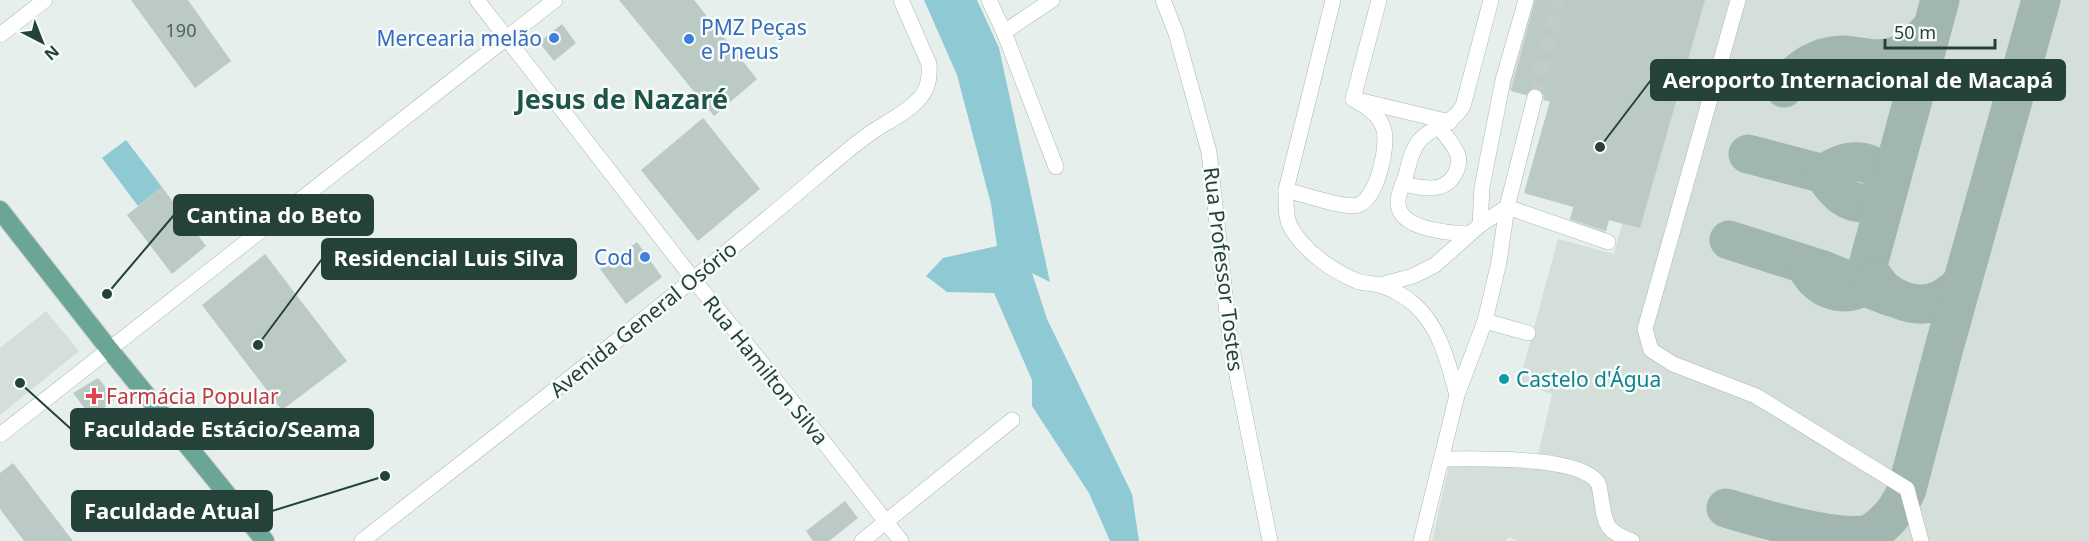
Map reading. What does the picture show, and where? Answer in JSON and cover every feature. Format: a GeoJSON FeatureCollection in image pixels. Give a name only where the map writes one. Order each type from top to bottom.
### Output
{"type":"FeatureCollection","features":[{"type":"Feature","properties":{"kind":"main road"},"geometry":{"type":"LineString","coordinates":[[0,210],[109,350],[265,541]]}},
{"type":"Feature","properties":{"kind":"street"},"geometry":{"type":"LineString","coordinates":[[0,35],[45,0]]}},
{"type":"Feature","properties":{"kind":"street","name":"Rua Hamilton Silva"},"geometry":{"type":"LineString","coordinates":[[477,0],[693,279],[901,541]]}},
{"type":"Feature","properties":{"kind":"street"},"geometry":{"type":"LineString","coordinates":[[0,435],[555,0]]}},
{"type":"Feature","properties":{"kind":"street","name":"Avenida General Osório"},"geometry":{"type":"LineString","coordinates":[[362,541],[693,279],[863,138],[913,105],[922,96],[930,74],[929,64],[901,0]]}},
{"type":"Feature","properties":{"kind":"street"},"geometry":{"type":"LineString","coordinates":[[989,0],[1004,32],[1056,167]]}},
{"type":"Feature","properties":{"kind":"street"},"geometry":{"type":"LineString","coordinates":[[1004,32],[1052,0]]}},
{"type":"Feature","properties":{"kind":"street","name":"Rua Professor Tostes"},"geometry":{"type":"LineString","coordinates":[[1164,0],[1176,33],[1209,152],[1230,340],[1270,541]]}},
{"type":"Feature","properties":{"kind":"street"},"geometry":{"type":"LineString","coordinates":[[1332,0],[1286,190],[1286,213],[1290,226],[1314,254],[1344,275],[1359,282],[1380,285],[1414,304],[1434,328],[1442,343],[1457,395]]}},
{"type":"Feature","properties":{"kind":"street"},"geometry":{"type":"LineString","coordinates":[[1353,99],[1380,0]]}},
{"type":"Feature","properties":{"kind":"street"},"geometry":{"type":"LineString","coordinates":[[1475,229],[1445,233],[1419,226],[1402,215],[1398,205],[1410,160],[1421,139],[1444,124],[1463,106],[1491,0]]}},
{"type":"Feature","properties":{"kind":"street"},"geometry":{"type":"LineString","coordinates":[[1475,229],[1503,80],[1526,0]]}},
{"type":"Feature","properties":{"kind":"street"},"geometry":{"type":"LineString","coordinates":[[1738,0],[1645,329],[1651,350],[1673,364],[1756,396],[1907,489],[1921,541]]}},
{"type":"Feature","properties":{"kind":"street"},"geometry":{"type":"LineString","coordinates":[[1421,541],[1457,395],[1485,321],[1499,262],[1507,207],[1536,97]]}},
{"type":"Feature","properties":{"kind":"street"},"geometry":{"type":"LineString","coordinates":[[1286,190],[1344,205],[1356,206],[1369,197],[1374,189],[1386,140],[1380,121],[1370,110],[1353,99]]}},
{"type":"Feature","properties":{"kind":"street"},"geometry":{"type":"LineString","coordinates":[[1353,99],[1444,124]]}},
{"type":"Feature","properties":{"kind":"street"},"geometry":{"type":"LineString","coordinates":[[1403,184],[1440,188],[1451,180],[1458,167],[1459,159],[1444,124]]}},
{"type":"Feature","properties":{"kind":"street"},"geometry":{"type":"LineString","coordinates":[[1380,285],[1413,276],[1435,265],[1475,229],[1507,207]]}},
{"type":"Feature","properties":{"kind":"street"},"geometry":{"type":"LineString","coordinates":[[1507,207],[1608,242]]}},
{"type":"Feature","properties":{"kind":"street"},"geometry":{"type":"LineString","coordinates":[[1485,321],[1528,333]]}},
{"type":"Feature","properties":{"kind":"street"},"geometry":{"type":"LineString","coordinates":[[862,541],[1012,420]]}},
{"type":"Feature","properties":{"kind":"street"},"geometry":{"type":"LineString","coordinates":[[1442,459],[1537,460],[1587,473],[1599,484],[1606,526],[1616,535],[1632,541]]}},
{"type":"Feature","properties":{"kind":"shaded area"},"geometry":{"type":"Polygon","coordinates":[[[1530,0],[2089,0],[2089,541],[1519,541],[1508,537],[1506,541],[1432,541],[1449,466],[1535,468],[1552,394],[1519,383],[1558,239],[1614,254],[1622,224],[1609,220],[1604,236],[1568,226],[1573,207],[1524,193],[1550,102],[1505,89],[1530,0]]]}},
{"type":"Feature","properties":{"kind":"shaded area"},"geometry":{"type":"Polygon","coordinates":[[[46,311],[79,351],[0,415],[0,348],[46,311]]]}},
{"type":"Feature","properties":{"kind":"water"},"geometry":{"type":"Polygon","coordinates":[[[924,0],[977,0],[999,48],[1050,282],[1032,273],[1047,319],[1132,494],[1139,541],[1110,541],[1089,493],[1032,406],[1032,380],[994,293],[947,292],[926,276],[943,258],[997,246],[991,204],[957,75],[924,0]]]}},
{"type":"Feature","properties":{"kind":"water"},"geometry":{"type":"Polygon","coordinates":[[[126,140],[162,187],[138,206],[102,158],[126,140]]]}},
{"type":"Feature","properties":{"kind":"building"},"geometry":{"type":"Polygon","coordinates":[[[131,0],[188,0],[231,61],[195,88],[131,0]]]}},
{"type":"Feature","properties":{"kind":"building","name":"PMZ Peças e Pneus"},"geometry":{"type":"Polygon","coordinates":[[[619,0],[694,0],[757,79],[714,116],[619,0]]]}},
{"type":"Feature","properties":{"kind":"building"},"geometry":{"type":"Polygon","coordinates":[[[1535,0],[1705,0],[1640,228],[1609,220],[1606,231],[1570,219],[1574,207],[1524,193],[1550,101],[1544,100],[1544,94],[1538,88],[1532,88],[1526,95],[1511,91],[1535,0]]]}},
{"type":"Feature","properties":{"kind":"building"},"geometry":{"type":"Polygon","coordinates":[[[562,24],[576,43],[554,61],[539,42],[562,24]]]}},
{"type":"Feature","properties":{"kind":"building"},"geometry":{"type":"Polygon","coordinates":[[[703,118],[760,189],[698,241],[641,170],[703,118]]]}},
{"type":"Feature","properties":{"kind":"building"},"geometry":{"type":"Polygon","coordinates":[[[162,187],[206,246],[172,274],[127,215],[162,187]]]}},
{"type":"Feature","properties":{"kind":"building"},"geometry":{"type":"Polygon","coordinates":[[[637,242],[662,277],[626,304],[600,269],[637,242]]]}},
{"type":"Feature","properties":{"kind":"building"},"geometry":{"type":"Polygon","coordinates":[[[265,254],[347,361],[282,410],[202,305],[265,254]]]}},
{"type":"Feature","properties":{"kind":"building","name":"Farmácia Popular"},"geometry":{"type":"Polygon","coordinates":[[[98,378],[115,399],[92,418],[73,393],[98,378]]]}},
{"type":"Feature","properties":{"kind":"building"},"geometry":{"type":"Polygon","coordinates":[[[13,463],[73,541],[24,541],[0,509],[0,473],[13,463]]]}},
{"type":"Feature","properties":{"kind":"building"},"geometry":{"type":"Polygon","coordinates":[[[845,501],[858,518],[829,541],[813,541],[806,531],[845,501]]]}},
{"type":"Feature","properties":{"kind":"taxiway"},"geometry":{"type":"LineString","coordinates":[[1806,265],[1815,279],[1829,289],[1845,292],[1862,287],[1940,0]]}},
{"type":"Feature","properties":{"kind":"taxiway"},"geometry":{"type":"LineString","coordinates":[[1726,508],[1798,527],[1855,535],[1869,534],[1875,530],[1892,515],[1900,503],[1907,489],[2041,0]]}},
{"type":"Feature","properties":{"kind":"taxiway"},"geometry":{"type":"LineString","coordinates":[[1784,88],[1802,69],[1817,60],[1843,55],[1877,59],[1898,55],[1916,44],[1931,29]]}},
{"type":"Feature","properties":{"kind":"taxiway"},"geometry":{"type":"LineString","coordinates":[[1748,154],[1824,174],[1842,164],[1859,162],[1875,167],[1891,180]]}},
{"type":"Feature","properties":{"kind":"taxiway"},"geometry":{"type":"LineString","coordinates":[[1824,174],[1836,190],[1849,200],[1864,203],[1884,202]]}},
{"type":"Feature","properties":{"kind":"taxiway"},"geometry":{"type":"LineString","coordinates":[[1729,240],[1820,269],[1891,297]]}},
{"type":"Feature","properties":{"kind":"taxiway"},"geometry":{"type":"LineString","coordinates":[[1875,279],[1885,291],[1893,296],[1917,304],[1938,301],[1962,283]]}},
{"type":"Feature","properties":{"kind":"tunnel"},"geometry":{"type":"LineString","coordinates":[[1535,97],[1559,0]]}},
{"type":"Feature","properties":{"kind":"place","name":"Mercearia melão"},"geometry":{"type":"Point","coordinates":[554,38]}},
{"type":"Feature","properties":{"kind":"place","name":"PMZ Peças e Pneus"},"geometry":{"type":"Point","coordinates":[689,39]}},
{"type":"Feature","properties":{"kind":"place","name":"Aeroporto Internacional de Macapá"},"geometry":{"type":"Point","coordinates":[1600,147]}},
{"type":"Feature","properties":{"kind":"place","name":"Cod"},"geometry":{"type":"Point","coordinates":[645,257]}},
{"type":"Feature","properties":{"kind":"place","name":"Cantina do Beto"},"geometry":{"type":"Point","coordinates":[107,294]}},
{"type":"Feature","properties":{"kind":"place","name":"Residencial Luis Silva"},"geometry":{"type":"Point","coordinates":[258,345]}},
{"type":"Feature","properties":{"kind":"place","name":"Castelo d'Água"},"geometry":{"type":"Point","coordinates":[1504,379]}},
{"type":"Feature","properties":{"kind":"place","name":"Faculdade Estácio/Seama"},"geometry":{"type":"Point","coordinates":[20,383]}},
{"type":"Feature","properties":{"kind":"place","name":"Farmácia Popular"},"geometry":{"type":"Point","coordinates":[94,396]}},
{"type":"Feature","properties":{"kind":"place","name":"Faculdade Atual"},"geometry":{"type":"Point","coordinates":[385,476]}},
{"type":"Feature","properties":{"kind":"district","name":"Jesus de Nazaré"},"geometry":{"type":"Point","coordinates":[622,98]}}]}
